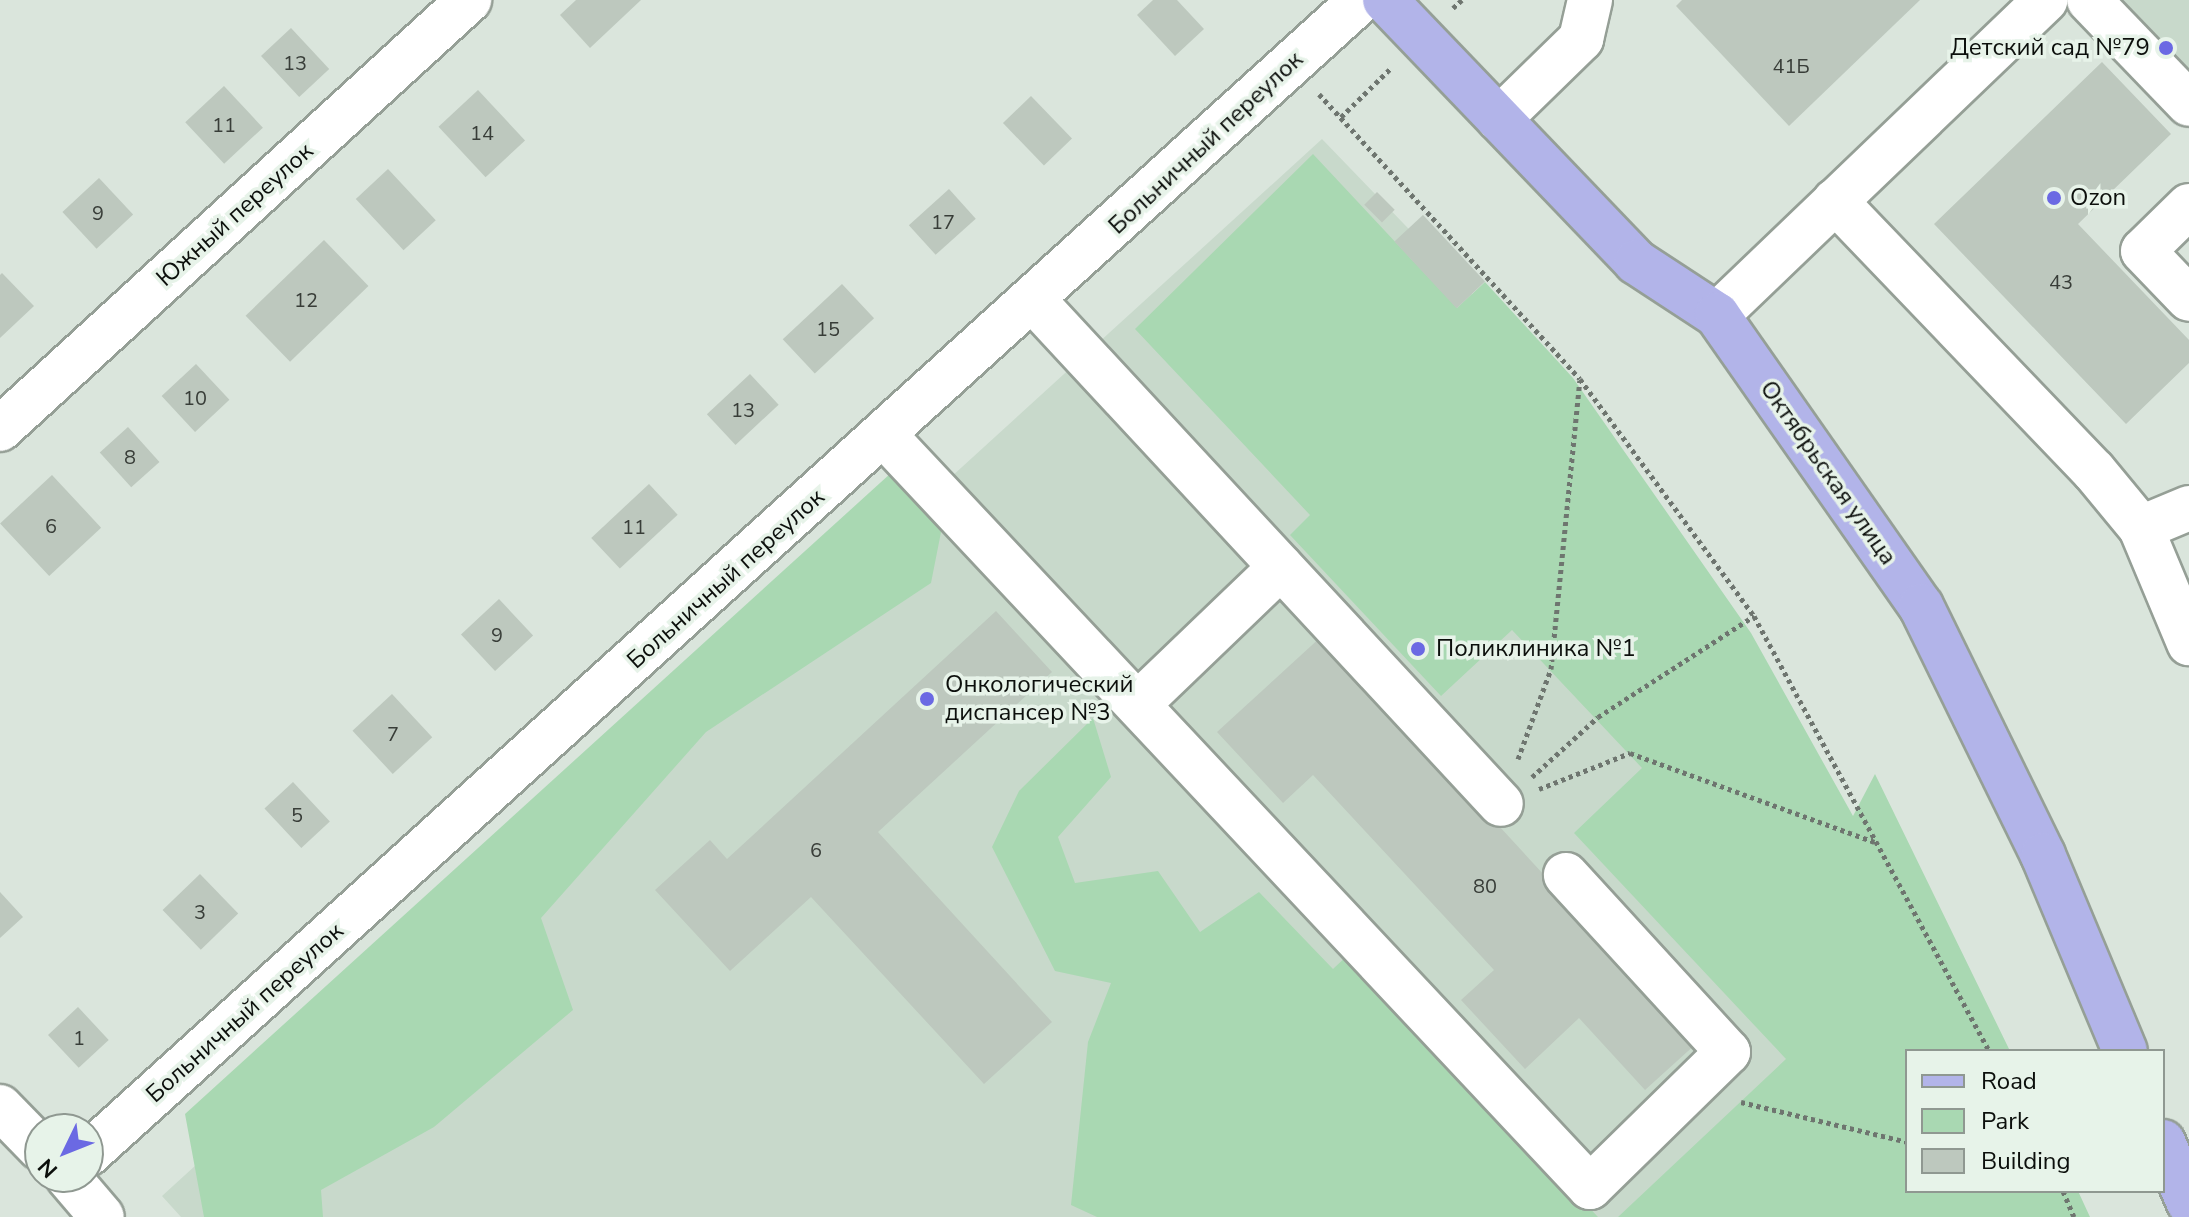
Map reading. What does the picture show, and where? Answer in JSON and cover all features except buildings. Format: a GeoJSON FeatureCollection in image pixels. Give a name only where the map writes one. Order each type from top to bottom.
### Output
{"type":"FeatureCollection","features":[{"type":"Feature","properties":{"kind":"main road","name":"Октябрьская улица"},"geometry":{"type":"LineString","coordinates":[[1385,0],[1636,262],[1717,315],[1921,606],[2043,855],[2124,1049]]}},
{"type":"Feature","properties":{"kind":"main road"},"geometry":{"type":"LineString","coordinates":[[2173,1147],[2189,1203]]}},
{"type":"Feature","properties":{"kind":"street","name":"Южный переулок"},"geometry":{"type":"LineString","coordinates":[[0,429],[469,0]]}},
{"type":"Feature","properties":{"kind":"street","name":"Больничный переулок"},"geometry":{"type":"LineString","coordinates":[[104,1140],[1034,301],[1361,0]]}},
{"type":"Feature","properties":{"kind":"street"},"geometry":{"type":"LineString","coordinates":[[1499,119],[1581,39],[1590,0]]}},
{"type":"Feature","properties":{"kind":"street"},"geometry":{"type":"LineString","coordinates":[[1717,315],[2045,0]]}},
{"type":"Feature","properties":{"kind":"street"},"geometry":{"type":"LineString","coordinates":[[2089,0],[2189,104]]}},
{"type":"Feature","properties":{"kind":"street"},"geometry":{"type":"LineString","coordinates":[[1835,201],[2094,471],[2141,528],[2189,643]]}},
{"type":"Feature","properties":{"kind":"street"},"geometry":{"type":"LineString","coordinates":[[2189,206],[2143,251],[2189,299]]}},
{"type":"Feature","properties":{"kind":"street"},"geometry":{"type":"LineString","coordinates":[[1034,301],[1501,804]]}},
{"type":"Feature","properties":{"kind":"street"},"geometry":{"type":"LineString","coordinates":[[885,436],[1590,1187],[1728,1052],[1566,875]]}},
{"type":"Feature","properties":{"kind":"street"},"geometry":{"type":"LineString","coordinates":[[2141,528],[2189,508]]}},
{"type":"Feature","properties":{"kind":"street"},"geometry":{"type":"LineString","coordinates":[[1138,704],[1281,567]]}},
{"type":"Feature","properties":{"kind":"street"},"geometry":{"type":"LineString","coordinates":[[0,1107],[24,1132]]}},
{"type":"Feature","properties":{"kind":"street"},"geometry":{"type":"LineString","coordinates":[[82,1193],[102,1217]]}},
{"type":"Feature","properties":{"kind":"path"},"geometry":{"type":"LineString","coordinates":[[1292,64],[1580,379],[1754,616],[1988,1049]]}},
{"type":"Feature","properties":{"kind":"path"},"geometry":{"type":"LineString","coordinates":[[1501,804],[1551,669],[1580,379]]}},
{"type":"Feature","properties":{"kind":"path"},"geometry":{"type":"LineString","coordinates":[[1501,804],[1598,717],[1754,616]]}},
{"type":"Feature","properties":{"kind":"path"},"geometry":{"type":"LineString","coordinates":[[1501,804],[1630,753],[1874,842]]}},
{"type":"Feature","properties":{"kind":"path"},"geometry":{"type":"LineString","coordinates":[[1689,1090],[1905,1142]]}},
{"type":"Feature","properties":{"kind":"path"},"geometry":{"type":"LineString","coordinates":[[2064,1193],[2074,1217]]}},
{"type":"Feature","properties":{"kind":"shaded area","name":"Детский сад №79"},"geometry":{"type":"Polygon","coordinates":[[[2096,0],[2189,0],[2189,97],[2096,0]]]}},
{"type":"Feature","properties":{"kind":"shaded area"},"geometry":{"type":"Polygon","coordinates":[[[1322,139],[1621,449],[1906,1049],[1905,1193],[1910,1193],[1944,1217],[181,1217],[162,1196],[1322,139]]]}},
{"type":"Feature","properties":{"kind":"green space"},"geometry":{"type":"Polygon","coordinates":[[[1313,154],[1457,308],[1485,282],[1573,378],[1751,633],[1853,816],[1875,774],[2009,1049],[1905,1049],[1905,1193],[2079,1193],[2090,1217],[1618,1217],[1786,1059],[1574,833],[1642,768],[1512,630],[1441,696],[1290,535],[1310,515],[1135,329],[1313,154]]]}},
{"type":"Feature","properties":{"kind":"green space"},"geometry":{"type":"Polygon","coordinates":[[[891,473],[943,522],[931,583],[706,732],[541,918],[573,1010],[434,1127],[321,1190],[323,1217],[204,1217],[185,1114],[891,473]]]}},
{"type":"Feature","properties":{"kind":"green space"},"geometry":{"type":"Polygon","coordinates":[[[1093,718],[1111,777],[1058,837],[1075,883],[1158,871],[1200,932],[1259,892],[1333,969],[1350,953],[1598,1217],[1097,1217],[1071,1205],[1088,1042],[1111,983],[1055,971],[992,847],[1019,791],[1093,718]]]}},
{"type":"Feature","properties":{"kind":"place","name":"Детский сад №79"},"geometry":{"type":"Point","coordinates":[2166,48]}},
{"type":"Feature","properties":{"kind":"place","name":"Ozon"},"geometry":{"type":"Point","coordinates":[2054,198]}},
{"type":"Feature","properties":{"kind":"place","name":"Поликлиника №1"},"geometry":{"type":"Point","coordinates":[1418,649]}},
{"type":"Feature","properties":{"kind":"place","name":"Онкологический диспансер №3"},"geometry":{"type":"Point","coordinates":[927,699]}}]}
